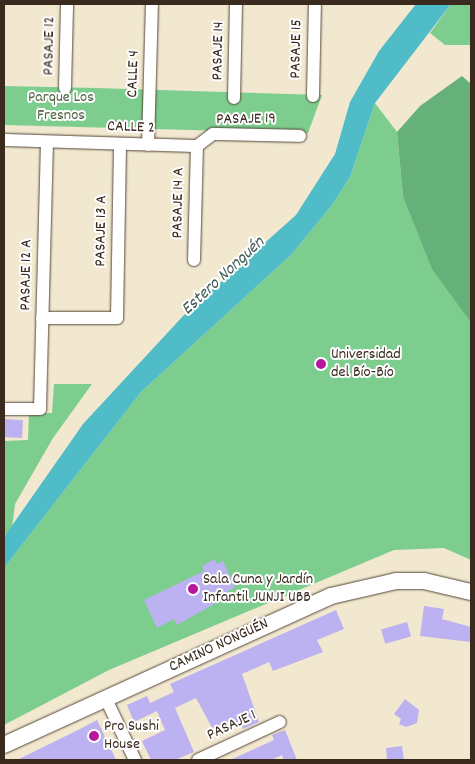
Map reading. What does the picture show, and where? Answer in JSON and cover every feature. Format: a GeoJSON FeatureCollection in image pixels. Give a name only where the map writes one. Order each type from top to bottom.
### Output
{"type":"FeatureCollection","features":[{"type":"Feature","properties":{"kind":"main road","name":"CAMINO NONGUÉN"},"geometry":{"type":"LineString","coordinates":[[4,746],[287,614],[350,590],[410,581],[471,592]]}},
{"type":"Feature","properties":{"kind":"street","name":"PASAJE 12"},"geometry":{"type":"LineString","coordinates":[[65,88],[67,4]]}},
{"type":"Feature","properties":{"kind":"street","name":"CALLE 4"},"geometry":{"type":"LineString","coordinates":[[148,145],[152,4]]}},
{"type":"Feature","properties":{"kind":"street","name":"PASAJE 14"},"geometry":{"type":"LineString","coordinates":[[234,98],[236,4]]}},
{"type":"Feature","properties":{"kind":"street","name":"PASAJE 15"},"geometry":{"type":"LineString","coordinates":[[312,96],[315,4]]}},
{"type":"Feature","properties":{"kind":"street","name":"PASAJE 19"},"geometry":{"type":"LineString","coordinates":[[197,146],[213,134],[300,136]]}},
{"type":"Feature","properties":{"kind":"street","name":"CALLE 2"},"geometry":{"type":"LineString","coordinates":[[4,140],[197,146]]}},
{"type":"Feature","properties":{"kind":"street","name":"PASAJE 12 A"},"geometry":{"type":"LineString","coordinates":[[4,409],[40,409],[47,142]]}},
{"type":"Feature","properties":{"kind":"street","name":"PASAJE 13 A"},"geometry":{"type":"LineString","coordinates":[[42,318],[117,318],[120,144]]}},
{"type":"Feature","properties":{"kind":"street","name":"PASAJE 14 A"},"geometry":{"type":"LineString","coordinates":[[194,260],[197,146]]}},
{"type":"Feature","properties":{"kind":"street"},"geometry":{"type":"LineString","coordinates":[[106,699],[134,760]]}},
{"type":"Feature","properties":{"kind":"street","name":"PASAJE 1"},"geometry":{"type":"LineString","coordinates":[[198,760],[280,722]]}},
{"type":"Feature","properties":{"kind":"green space"},"geometry":{"type":"Polygon","coordinates":[[[451,4],[471,4],[471,45],[445,45],[430,33],[451,4]]]}},
{"type":"Feature","properties":{"kind":"green space"},"geometry":{"type":"Polygon","coordinates":[[[462,76],[471,84],[471,323],[432,269],[403,197],[397,132],[420,106],[462,76]]]}},
{"type":"Feature","properties":{"kind":"green space","name":"Parque Los Fresnos"},"geometry":{"type":"Polygon","coordinates":[[[4,86],[322,95],[308,133],[4,125],[4,86]]]}},
{"type":"Feature","properties":{"kind":"green space","name":"Universidad del Bío-Bío"},"geometry":{"type":"Polygon","coordinates":[[[375,103],[397,132],[403,197],[432,268],[471,323],[471,560],[444,548],[394,550],[109,670],[4,725],[4,568],[141,392],[291,255],[332,205],[350,177],[375,103]]]}},
{"type":"Feature","properties":{"kind":"green space"},"geometry":{"type":"Polygon","coordinates":[[[54,384],[92,384],[53,438],[15,504],[12,528],[4,536],[4,441],[28,440],[29,413],[52,413],[54,384]]]}},
{"type":"Feature","properties":{"kind":"water"},"geometry":{"type":"Polygon","coordinates":[[[416,4],[451,4],[375,103],[350,177],[332,205],[291,255],[141,392],[4,568],[4,537],[83,424],[184,315],[296,215],[335,154],[350,102],[379,51],[416,4]]]}},
{"type":"Feature","properties":{"kind":"building"},"geometry":{"type":"Polygon","coordinates":[[[4,419],[23,420],[22,438],[4,437],[4,419]]]}},
{"type":"Feature","properties":{"kind":"building"},"geometry":{"type":"Polygon","coordinates":[[[215,559],[217,564],[223,561],[235,587],[228,591],[230,595],[177,625],[174,619],[157,628],[144,600],[204,571],[202,566],[215,559]]]}},
{"type":"Feature","properties":{"kind":"building"},"geometry":{"type":"Polygon","coordinates":[[[424,606],[444,609],[442,619],[471,627],[471,642],[420,636],[424,606]]]}},
{"type":"Feature","properties":{"kind":"building"},"geometry":{"type":"Polygon","coordinates":[[[336,610],[344,629],[317,640],[323,652],[273,671],[269,662],[242,674],[259,722],[243,729],[241,723],[217,737],[196,698],[175,708],[194,752],[175,760],[151,760],[142,741],[165,730],[157,711],[134,722],[127,705],[147,696],[150,703],[174,692],[170,684],[336,610]]]}},
{"type":"Feature","properties":{"kind":"building"},"geometry":{"type":"Polygon","coordinates":[[[407,622],[411,636],[385,644],[381,629],[407,622]]]}},
{"type":"Feature","properties":{"kind":"building"},"geometry":{"type":"Polygon","coordinates":[[[405,699],[419,710],[417,723],[406,727],[399,724],[401,719],[394,714],[405,699]]]}},
{"type":"Feature","properties":{"kind":"building"},"geometry":{"type":"Polygon","coordinates":[[[97,720],[116,760],[17,760],[80,729],[97,720]]]}},
{"type":"Feature","properties":{"kind":"building"},"geometry":{"type":"Polygon","coordinates":[[[285,730],[297,760],[284,760],[282,755],[271,760],[230,760],[274,740],[272,735],[285,730]]]}},
{"type":"Feature","properties":{"kind":"building"},"geometry":{"type":"Polygon","coordinates":[[[402,746],[404,760],[387,760],[386,748],[402,746]]]}},
{"type":"Feature","properties":{"kind":"place","name":"Universidad del Bío-Bío"},"geometry":{"type":"Point","coordinates":[321,364]}},
{"type":"Feature","properties":{"kind":"place","name":"Sala Cuna y Jardín Infantil JUNJI UBB"},"geometry":{"type":"Point","coordinates":[193,589]}},
{"type":"Feature","properties":{"kind":"place","name":"Pro Sushi House"},"geometry":{"type":"Point","coordinates":[94,736]}},
{"type":"Feature","properties":{"kind":"water label","name":"Estero Nonguén"},"geometry":{"type":"Point","coordinates":[224,277]}}]}
